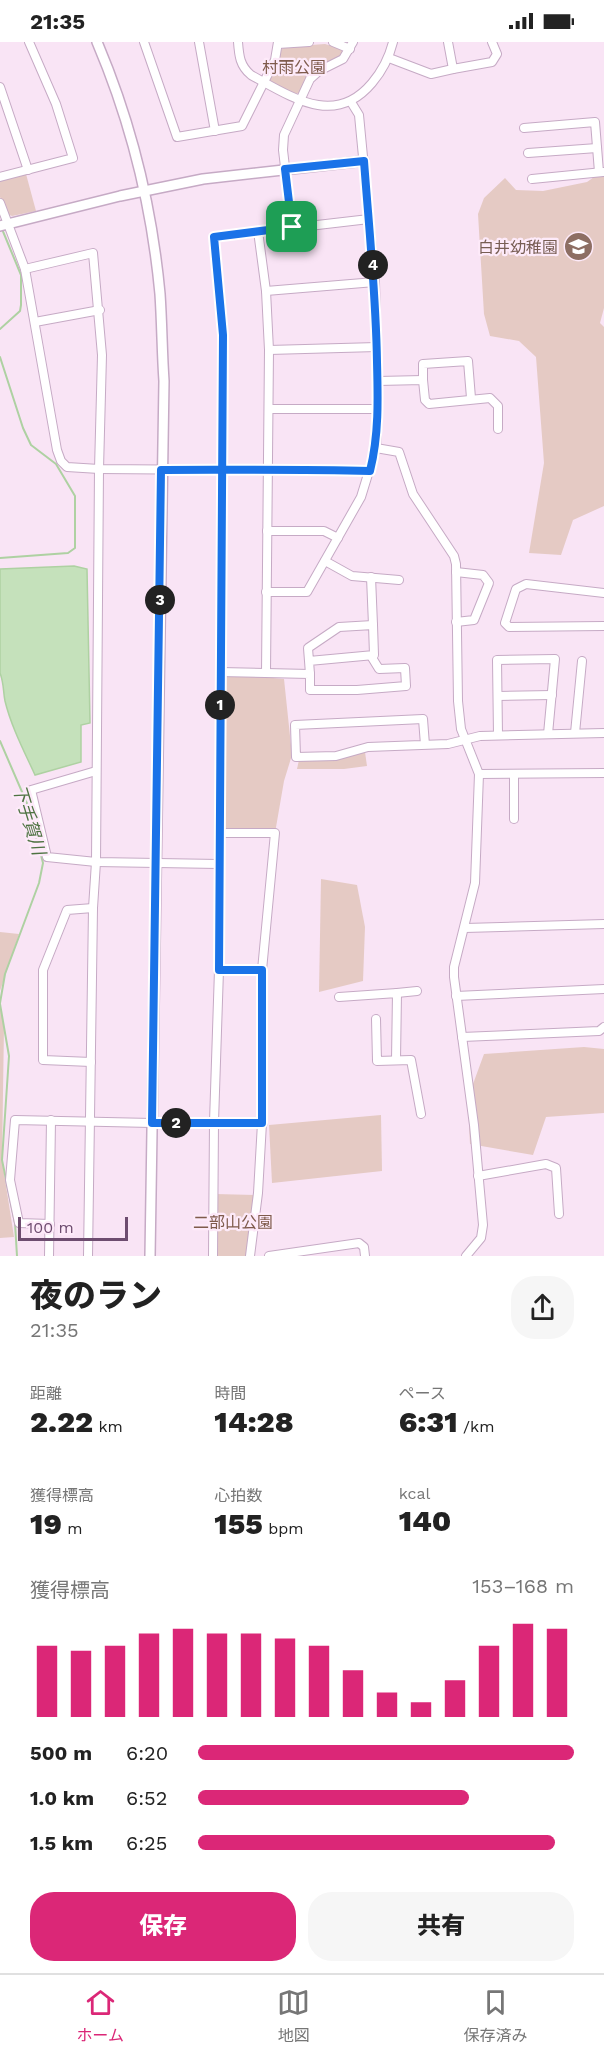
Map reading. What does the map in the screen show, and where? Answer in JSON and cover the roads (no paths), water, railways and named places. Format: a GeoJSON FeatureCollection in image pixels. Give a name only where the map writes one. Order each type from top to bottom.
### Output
{"type":"FeatureCollection","features":[{"type":"Feature","properties":{"kind":"street"},"geometry":{"type":"LineString","coordinates":[[0,177],[73,158],[56,104],[29,42]]}},
{"type":"Feature","properties":{"kind":"street"},"geometry":{"type":"LineString","coordinates":[[97,42],[120,102],[144,191],[160,295],[164,381],[150,1256]]}},
{"type":"Feature","properties":{"kind":"street"},"geometry":{"type":"LineString","coordinates":[[144,42],[177,137],[242,126],[275,60],[278,43],[309,42]]}},
{"type":"Feature","properties":{"kind":"street"},"geometry":{"type":"LineString","coordinates":[[199,42],[215,131]]}},
{"type":"Feature","properties":{"kind":"street"},"geometry":{"type":"LineString","coordinates":[[238,42],[238,55],[245,70],[300,99],[329,107],[351,102],[366,91],[389,58],[393,42]]}},
{"type":"Feature","properties":{"kind":"street"},"geometry":{"type":"LineString","coordinates":[[292,227],[285,169],[284,135],[310,79],[319,71],[343,59],[352,46],[333,42]]}},
{"type":"Feature","properties":{"kind":"street"},"geometry":{"type":"LineString","coordinates":[[448,42],[453,69]]}},
{"type":"Feature","properties":{"kind":"street"},"geometry":{"type":"LineString","coordinates":[[389,58],[431,74],[492,62],[496,54],[492,42]]}},
{"type":"Feature","properties":{"kind":"street"},"geometry":{"type":"LineString","coordinates":[[0,87],[28,170]]}},
{"type":"Feature","properties":{"kind":"street"},"geometry":{"type":"LineString","coordinates":[[266,592],[307,592],[361,497],[376,448],[378,381],[375,282],[359,115],[351,102]]}},
{"type":"Feature","properties":{"kind":"street"},"geometry":{"type":"LineString","coordinates":[[524,128],[594,122],[602,172],[532,178]]}},
{"type":"Feature","properties":{"kind":"street"},"geometry":{"type":"LineString","coordinates":[[528,153],[597,148]]}},
{"type":"Feature","properties":{"kind":"street"},"geometry":{"type":"LineString","coordinates":[[5,225],[203,179],[364,161]]}},
{"type":"Feature","properties":{"kind":"street"},"geometry":{"type":"LineString","coordinates":[[0,203],[5,225],[25,269],[57,450],[61,461],[67,467],[370,471]]}},
{"type":"Feature","properties":{"kind":"street"},"geometry":{"type":"LineString","coordinates":[[213,1256],[214,1122],[219,970],[223,470],[223,335],[214,237],[369,219]]}},
{"type":"Feature","properties":{"kind":"street"},"geometry":{"type":"LineString","coordinates":[[258,231],[266,291],[269,350],[266,673]]}},
{"type":"Feature","properties":{"kind":"street"},"geometry":{"type":"LineString","coordinates":[[25,269],[93,252],[100,310],[102,355],[96,862],[93,908],[88,1256]]}},
{"type":"Feature","properties":{"kind":"street"},"geometry":{"type":"LineString","coordinates":[[266,291],[375,282]]}},
{"type":"Feature","properties":{"kind":"street"},"geometry":{"type":"LineString","coordinates":[[35,322],[100,310]]}},
{"type":"Feature","properties":{"kind":"street"},"geometry":{"type":"LineString","coordinates":[[269,350],[377,347]]}},
{"type":"Feature","properties":{"kind":"street"},"geometry":{"type":"LineString","coordinates":[[471,398],[468,361],[423,364],[425,400],[429,404],[471,398],[490,398],[498,406],[498,429]]}},
{"type":"Feature","properties":{"kind":"street"},"geometry":{"type":"LineString","coordinates":[[378,381],[423,380]]}},
{"type":"Feature","properties":{"kind":"street"},"geometry":{"type":"LineString","coordinates":[[269,409],[378,409]]}},
{"type":"Feature","properties":{"kind":"street"},"geometry":{"type":"LineString","coordinates":[[376,448],[399,452],[413,494],[454,556],[458,701],[465,740],[479,774],[477,871],[454,966],[474,1125],[483,1232],[481,1238],[466,1256]]}},
{"type":"Feature","properties":{"kind":"street"},"geometry":{"type":"LineString","coordinates":[[267,531],[324,531],[338,538]]}},
{"type":"Feature","properties":{"kind":"street"},"geometry":{"type":"LineString","coordinates":[[325,561],[352,576],[399,580]]}},
{"type":"Feature","properties":{"kind":"street"},"geometry":{"type":"LineString","coordinates":[[456,572],[483,575],[489,583],[474,620],[456,622]]}},
{"type":"Feature","properties":{"kind":"street"},"geometry":{"type":"LineString","coordinates":[[309,661],[374,655],[371,577]]}},
{"type":"Feature","properties":{"kind":"street"},"geometry":{"type":"LineString","coordinates":[[604,593],[526,584],[516,589],[505,623],[509,627],[604,626]]}},
{"type":"Feature","properties":{"kind":"street"},"geometry":{"type":"LineString","coordinates":[[371,656],[379,669],[405,668],[406,686],[357,690],[310,690],[308,648],[339,627],[373,625]]}},
{"type":"Feature","properties":{"kind":"street"},"geometry":{"type":"LineString","coordinates":[[498,735],[497,660],[555,659],[548,734]]}},
{"type":"Feature","properties":{"kind":"street"},"geometry":{"type":"LineString","coordinates":[[575,733],[582,660]]}},
{"type":"Feature","properties":{"kind":"street"},"geometry":{"type":"LineString","coordinates":[[220,672],[310,674]]}},
{"type":"Feature","properties":{"kind":"street"},"geometry":{"type":"LineString","coordinates":[[498,696],[552,696]]}},
{"type":"Feature","properties":{"kind":"street"},"geometry":{"type":"LineString","coordinates":[[425,745],[423,719],[295,724],[296,757],[336,756],[368,747],[425,745],[448,744],[480,736],[604,733]]}},
{"type":"Feature","properties":{"kind":"street"},"geometry":{"type":"LineString","coordinates":[[96,771],[31,790],[48,857],[96,862],[219,864]]}},
{"type":"Feature","properties":{"kind":"street"},"geometry":{"type":"LineString","coordinates":[[479,774],[604,773]]}},
{"type":"Feature","properties":{"kind":"street"},"geometry":{"type":"LineString","coordinates":[[514,774],[514,819]]}},
{"type":"Feature","properties":{"kind":"street"},"geometry":{"type":"LineString","coordinates":[[219,833],[275,833],[262,970],[262,1123],[258,1192],[250,1256]]}},
{"type":"Feature","properties":{"kind":"street"},"geometry":{"type":"LineString","coordinates":[[91,1062],[43,1060],[43,970],[68,910],[93,908]]}},
{"type":"Feature","properties":{"kind":"street"},"geometry":{"type":"LineString","coordinates":[[465,928],[604,924]]}},
{"type":"Feature","properties":{"kind":"street"},"geometry":{"type":"LineString","coordinates":[[219,970],[262,970]]}},
{"type":"Feature","properties":{"kind":"street"},"geometry":{"type":"LineString","coordinates":[[456,996],[604,989]]}},
{"type":"Feature","properties":{"kind":"street"},"geometry":{"type":"LineString","coordinates":[[339,997],[417,991]]}},
{"type":"Feature","properties":{"kind":"street"},"geometry":{"type":"LineString","coordinates":[[396,1060],[398,993]]}},
{"type":"Feature","properties":{"kind":"street"},"geometry":{"type":"LineString","coordinates":[[376,1019],[377,1061],[411,1060],[421,1114]]}},
{"type":"Feature","properties":{"kind":"street"},"geometry":{"type":"LineString","coordinates":[[462,1036],[599,1031],[604,1027]]}},
{"type":"Feature","properties":{"kind":"street"},"geometry":{"type":"LineString","coordinates":[[50,1224],[19,1223],[10,1180],[15,1120],[262,1123]]}},
{"type":"Feature","properties":{"kind":"street"},"geometry":{"type":"LineString","coordinates":[[49,1256],[51,1120]]}},
{"type":"Feature","properties":{"kind":"street"},"geometry":{"type":"LineString","coordinates":[[478,1176],[546,1164],[556,1168],[559,1214]]}},
{"type":"Feature","properties":{"kind":"street"},"geometry":{"type":"LineString","coordinates":[[269,1256],[335,1252],[359,1243],[364,1246],[365,1256]]}},
{"type":"Feature","properties":{"kind":"waterway","name":"下手賀川"},"geometry":{"type":"LineString","coordinates":[[0,329],[20,311],[21,305],[21,275],[2,229]]}},
{"type":"Feature","properties":{"kind":"waterway","name":"下手賀川"},"geometry":{"type":"LineString","coordinates":[[0,357],[23,428],[31,445],[56,464],[75,496],[75,548],[68,553],[0,558]]}},
{"type":"Feature","properties":{"kind":"waterway","name":"下手賀川"},"geometry":{"type":"LineString","coordinates":[[0,741],[29,808],[43,863],[39,883],[5,974],[0,1003]]}},
{"type":"Feature","properties":{"kind":"waterway","name":"下手賀川"},"geometry":{"type":"LineString","coordinates":[[0,1004],[9,1056],[2,1160],[15,1223],[17,1256]]}},
{"type":"Feature","properties":{"kind":"place","name":"白井幼稚園"},"geometry":{"type":"Point","coordinates":[579,247]}},
{"type":"Feature","properties":{"kind":"park label","name":"村雨公園"},"geometry":{"type":"Point","coordinates":[294,67]}},
{"type":"Feature","properties":{"kind":"park label","name":"二部山公園"},"geometry":{"type":"Point","coordinates":[233,1222]}}]}
